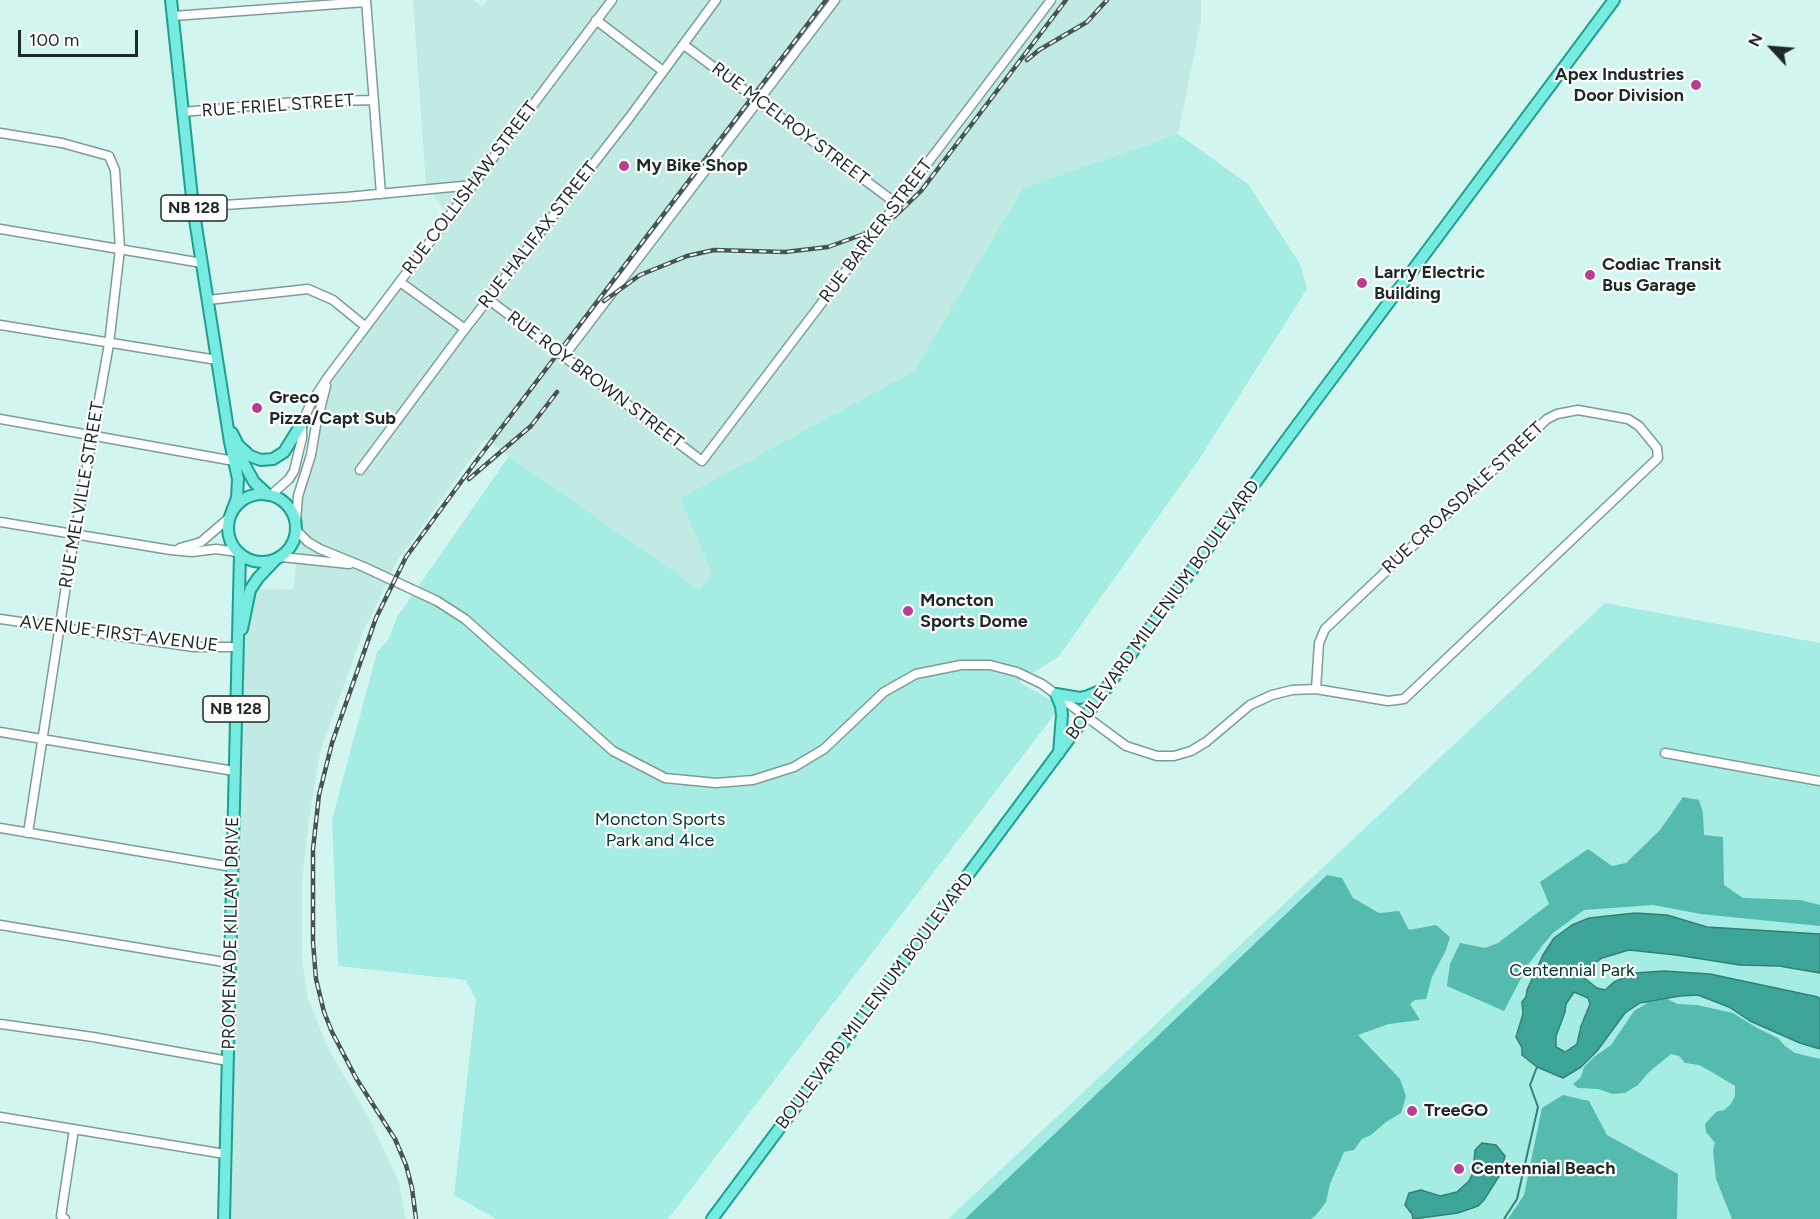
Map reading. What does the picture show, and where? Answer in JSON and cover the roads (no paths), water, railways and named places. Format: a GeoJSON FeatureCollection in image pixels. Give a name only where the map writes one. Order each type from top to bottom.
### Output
{"type":"FeatureCollection","features":[{"type":"Feature","properties":{"kind":"main road","name":"NB 128"},"geometry":{"type":"LineString","coordinates":[[171,0],[194,207],[238,489],[231,515]]}},
{"type":"Feature","properties":{"kind":"main road","name":"BOULEVARD MILLENIUM BOULEVARD"},"geometry":{"type":"LineString","coordinates":[[712,1219],[1086,717],[1287,439],[1614,0]]}},
{"type":"Feature","properties":{"kind":"main road","name":"NB 128"},"geometry":{"type":"LineString","coordinates":[[226,414],[242,463],[254,482],[270,495]]}},
{"type":"Feature","properties":{"kind":"main road"},"geometry":{"type":"LineString","coordinates":[[231,430],[238,445],[250,456],[261,460],[273,459],[284,452],[302,423]]}},
{"type":"Feature","properties":{"kind":"main road"},"geometry":{"type":"LineString","coordinates":[[253,495],[270,495],[284,502],[290,508],[296,526],[292,545],[279,558],[268,562],[254,562],[238,553],[229,537],[231,515],[245,499],[253,495]]}},
{"type":"Feature","properties":{"kind":"main road","name":"PROMENADE KILLAM DRIVE"},"geometry":{"type":"LineString","coordinates":[[224,1219],[238,647],[238,553]]}},
{"type":"Feature","properties":{"kind":"main road","name":"PROMENADE KILLAM DRIVE"},"geometry":{"type":"LineString","coordinates":[[238,647],[250,590],[258,578],[279,558]]}},
{"type":"Feature","properties":{"kind":"main road"},"geometry":{"type":"LineString","coordinates":[[1056,694],[1080,698],[1107,688]]}},
{"type":"Feature","properties":{"kind":"main road"},"geometry":{"type":"LineString","coordinates":[[1056,694],[1062,715],[1058,754]]}},
{"type":"Feature","properties":{"kind":"street","name":"RUE COLLISHAW STREET"},"geometry":{"type":"LineString","coordinates":[[270,495],[289,479],[294,471],[302,438],[302,423],[311,403],[328,376],[612,0]]}},
{"type":"Feature","properties":{"kind":"street","name":"RUE HALIFAX STREET"},"geometry":{"type":"LineString","coordinates":[[360,470],[716,0]]}},
{"type":"Feature","properties":{"kind":"street"},"geometry":{"type":"LineString","coordinates":[[564,356],[835,0]]}},
{"type":"Feature","properties":{"kind":"street","name":"RUE BARKER STREET"},"geometry":{"type":"LineString","coordinates":[[702,461],[1051,0]]}},
{"type":"Feature","properties":{"kind":"street"},"geometry":{"type":"LineString","coordinates":[[173,15],[366,1],[381,194]]}},
{"type":"Feature","properties":{"kind":"street"},"geometry":{"type":"LineString","coordinates":[[596,21],[663,71]]}},
{"type":"Feature","properties":{"kind":"street","name":"RUE MCELROY STREET"},"geometry":{"type":"LineString","coordinates":[[684,45],[897,204]]}},
{"type":"Feature","properties":{"kind":"street","name":"RUE FRIEL STREET"},"geometry":{"type":"LineString","coordinates":[[183,112],[295,102],[374,100]]}},
{"type":"Feature","properties":{"kind":"street","name":"RUE MELVILLE STREET"},"geometry":{"type":"LineString","coordinates":[[0,133],[62,143],[109,156],[115,170],[120,249],[109,344],[59,628],[28,833]]}},
{"type":"Feature","properties":{"kind":"street"},"geometry":{"type":"LineString","coordinates":[[194,207],[473,185]]}},
{"type":"Feature","properties":{"kind":"street"},"geometry":{"type":"LineString","coordinates":[[0,229],[202,263]]}},
{"type":"Feature","properties":{"kind":"street"},"geometry":{"type":"LineString","coordinates":[[400,282],[465,329]]}},
{"type":"Feature","properties":{"kind":"street"},"geometry":{"type":"LineString","coordinates":[[208,300],[308,289],[333,300],[366,327]]}},
{"type":"Feature","properties":{"kind":"street","name":"RUE ROY BROWN STREET"},"geometry":{"type":"LineString","coordinates":[[488,299],[702,461]]}},
{"type":"Feature","properties":{"kind":"street"},"geometry":{"type":"LineString","coordinates":[[0,324],[109,344],[217,360]]}},
{"type":"Feature","properties":{"kind":"street","name":"RUE COLLISHAW STREET"},"geometry":{"type":"LineString","coordinates":[[296,526],[298,496],[311,455],[328,376]]}},
{"type":"Feature","properties":{"kind":"street","name":"RUE CROASDALE STREET"},"geometry":{"type":"LineString","coordinates":[[1578,410],[1628,419],[1639,426],[1657,448],[1658,458],[1412,694],[1404,699],[1388,701],[1316,688],[1319,643],[1325,629],[1547,419],[1557,414],[1578,410]]}},
{"type":"Feature","properties":{"kind":"street"},"geometry":{"type":"LineString","coordinates":[[0,418],[234,461]]}},
{"type":"Feature","properties":{"kind":"street"},"geometry":{"type":"LineString","coordinates":[[171,550],[201,542],[231,515]]}},
{"type":"Feature","properties":{"kind":"street"},"geometry":{"type":"LineString","coordinates":[[0,522],[171,550],[192,552],[216,549],[238,553]]}},
{"type":"Feature","properties":{"kind":"street"},"geometry":{"type":"LineString","coordinates":[[296,526],[308,542],[320,549],[437,601],[465,619],[613,751],[665,778],[716,783],[753,780],[794,767],[824,749],[884,692],[916,674],[961,665],[990,665],[1017,672],[1042,684],[1133,749],[1156,756],[1174,756],[1191,751],[1206,742],[1234,717],[1272,695],[1316,688]]}},
{"type":"Feature","properties":{"kind":"street"},"geometry":{"type":"LineString","coordinates":[[279,558],[364,567]]}},
{"type":"Feature","properties":{"kind":"street","name":"AVENUE FIRST AVENUE"},"geometry":{"type":"LineString","coordinates":[[0,619],[194,647],[238,647]]}},
{"type":"Feature","properties":{"kind":"street"},"geometry":{"type":"LineString","coordinates":[[0,732],[234,771]]}},
{"type":"Feature","properties":{"kind":"street"},"geometry":{"type":"LineString","coordinates":[[1665,753],[1820,781]]}},
{"type":"Feature","properties":{"kind":"street"},"geometry":{"type":"LineString","coordinates":[[0,828],[232,867]]}},
{"type":"Feature","properties":{"kind":"street"},"geometry":{"type":"LineString","coordinates":[[0,925],[230,963]]}},
{"type":"Feature","properties":{"kind":"street"},"geometry":{"type":"LineString","coordinates":[[0,1024],[93,1037],[228,1061]]}},
{"type":"Feature","properties":{"kind":"street"},"geometry":{"type":"LineString","coordinates":[[0,1117],[225,1154]]}},
{"type":"Feature","properties":{"kind":"street"},"geometry":{"type":"LineString","coordinates":[[65,1219],[61,1216],[74,1129]]}},
{"type":"Feature","properties":{"kind":"waterway"},"geometry":{"type":"LineString","coordinates":[[1504,1219],[1517,1199],[1538,1107],[1530,1085],[1537,1067]]}},
{"type":"Feature","properties":{"kind":"railway"},"geometry":{"type":"LineString","coordinates":[[416,1219],[406,1165],[395,1139],[356,1078],[332,1032],[324,1012],[316,979],[313,942],[313,849],[319,795],[332,743],[376,618],[406,557],[826,0]]}},
{"type":"Feature","properties":{"kind":"railway"},"geometry":{"type":"LineString","coordinates":[[604,301],[640,275],[687,256],[714,250],[785,252],[828,247],[864,234],[895,216],[921,191],[1066,0]]}},
{"type":"Feature","properties":{"kind":"railway"},"geometry":{"type":"LineString","coordinates":[[1027,60],[1039,50],[1087,22],[1107,0]]}},
{"type":"Feature","properties":{"kind":"railway"},"geometry":{"type":"LineString","coordinates":[[469,479],[531,426],[557,392]]}},
{"type":"Feature","properties":{"kind":"place","name":"Apex Industries Door Division"},"geometry":{"type":"Point","coordinates":[1696,85]}},
{"type":"Feature","properties":{"kind":"place","name":"My Bike Shop"},"geometry":{"type":"Point","coordinates":[624,166]}},
{"type":"Feature","properties":{"kind":"place","name":"Codiac Transit Bus Garage"},"geometry":{"type":"Point","coordinates":[1590,275]}},
{"type":"Feature","properties":{"kind":"place","name":"Larry Electric Building"},"geometry":{"type":"Point","coordinates":[1362,283]}},
{"type":"Feature","properties":{"kind":"place","name":"Greco Pizza/Capt Sub"},"geometry":{"type":"Point","coordinates":[257,408]}},
{"type":"Feature","properties":{"kind":"place","name":"Moncton Sports Dome"},"geometry":{"type":"Point","coordinates":[908,611]}},
{"type":"Feature","properties":{"kind":"place","name":"TreeGO"},"geometry":{"type":"Point","coordinates":[1412,1111]}},
{"type":"Feature","properties":{"kind":"place","name":"Centennial Beach"},"geometry":{"type":"Point","coordinates":[1459,1169]}},
{"type":"Feature","properties":{"kind":"park label","name":"Moncton Sports Park and 4Ice"},"geometry":{"type":"Point","coordinates":[660,830]}},
{"type":"Feature","properties":{"kind":"park label","name":"Centennial Park"},"geometry":{"type":"Point","coordinates":[1572,971]}}]}
